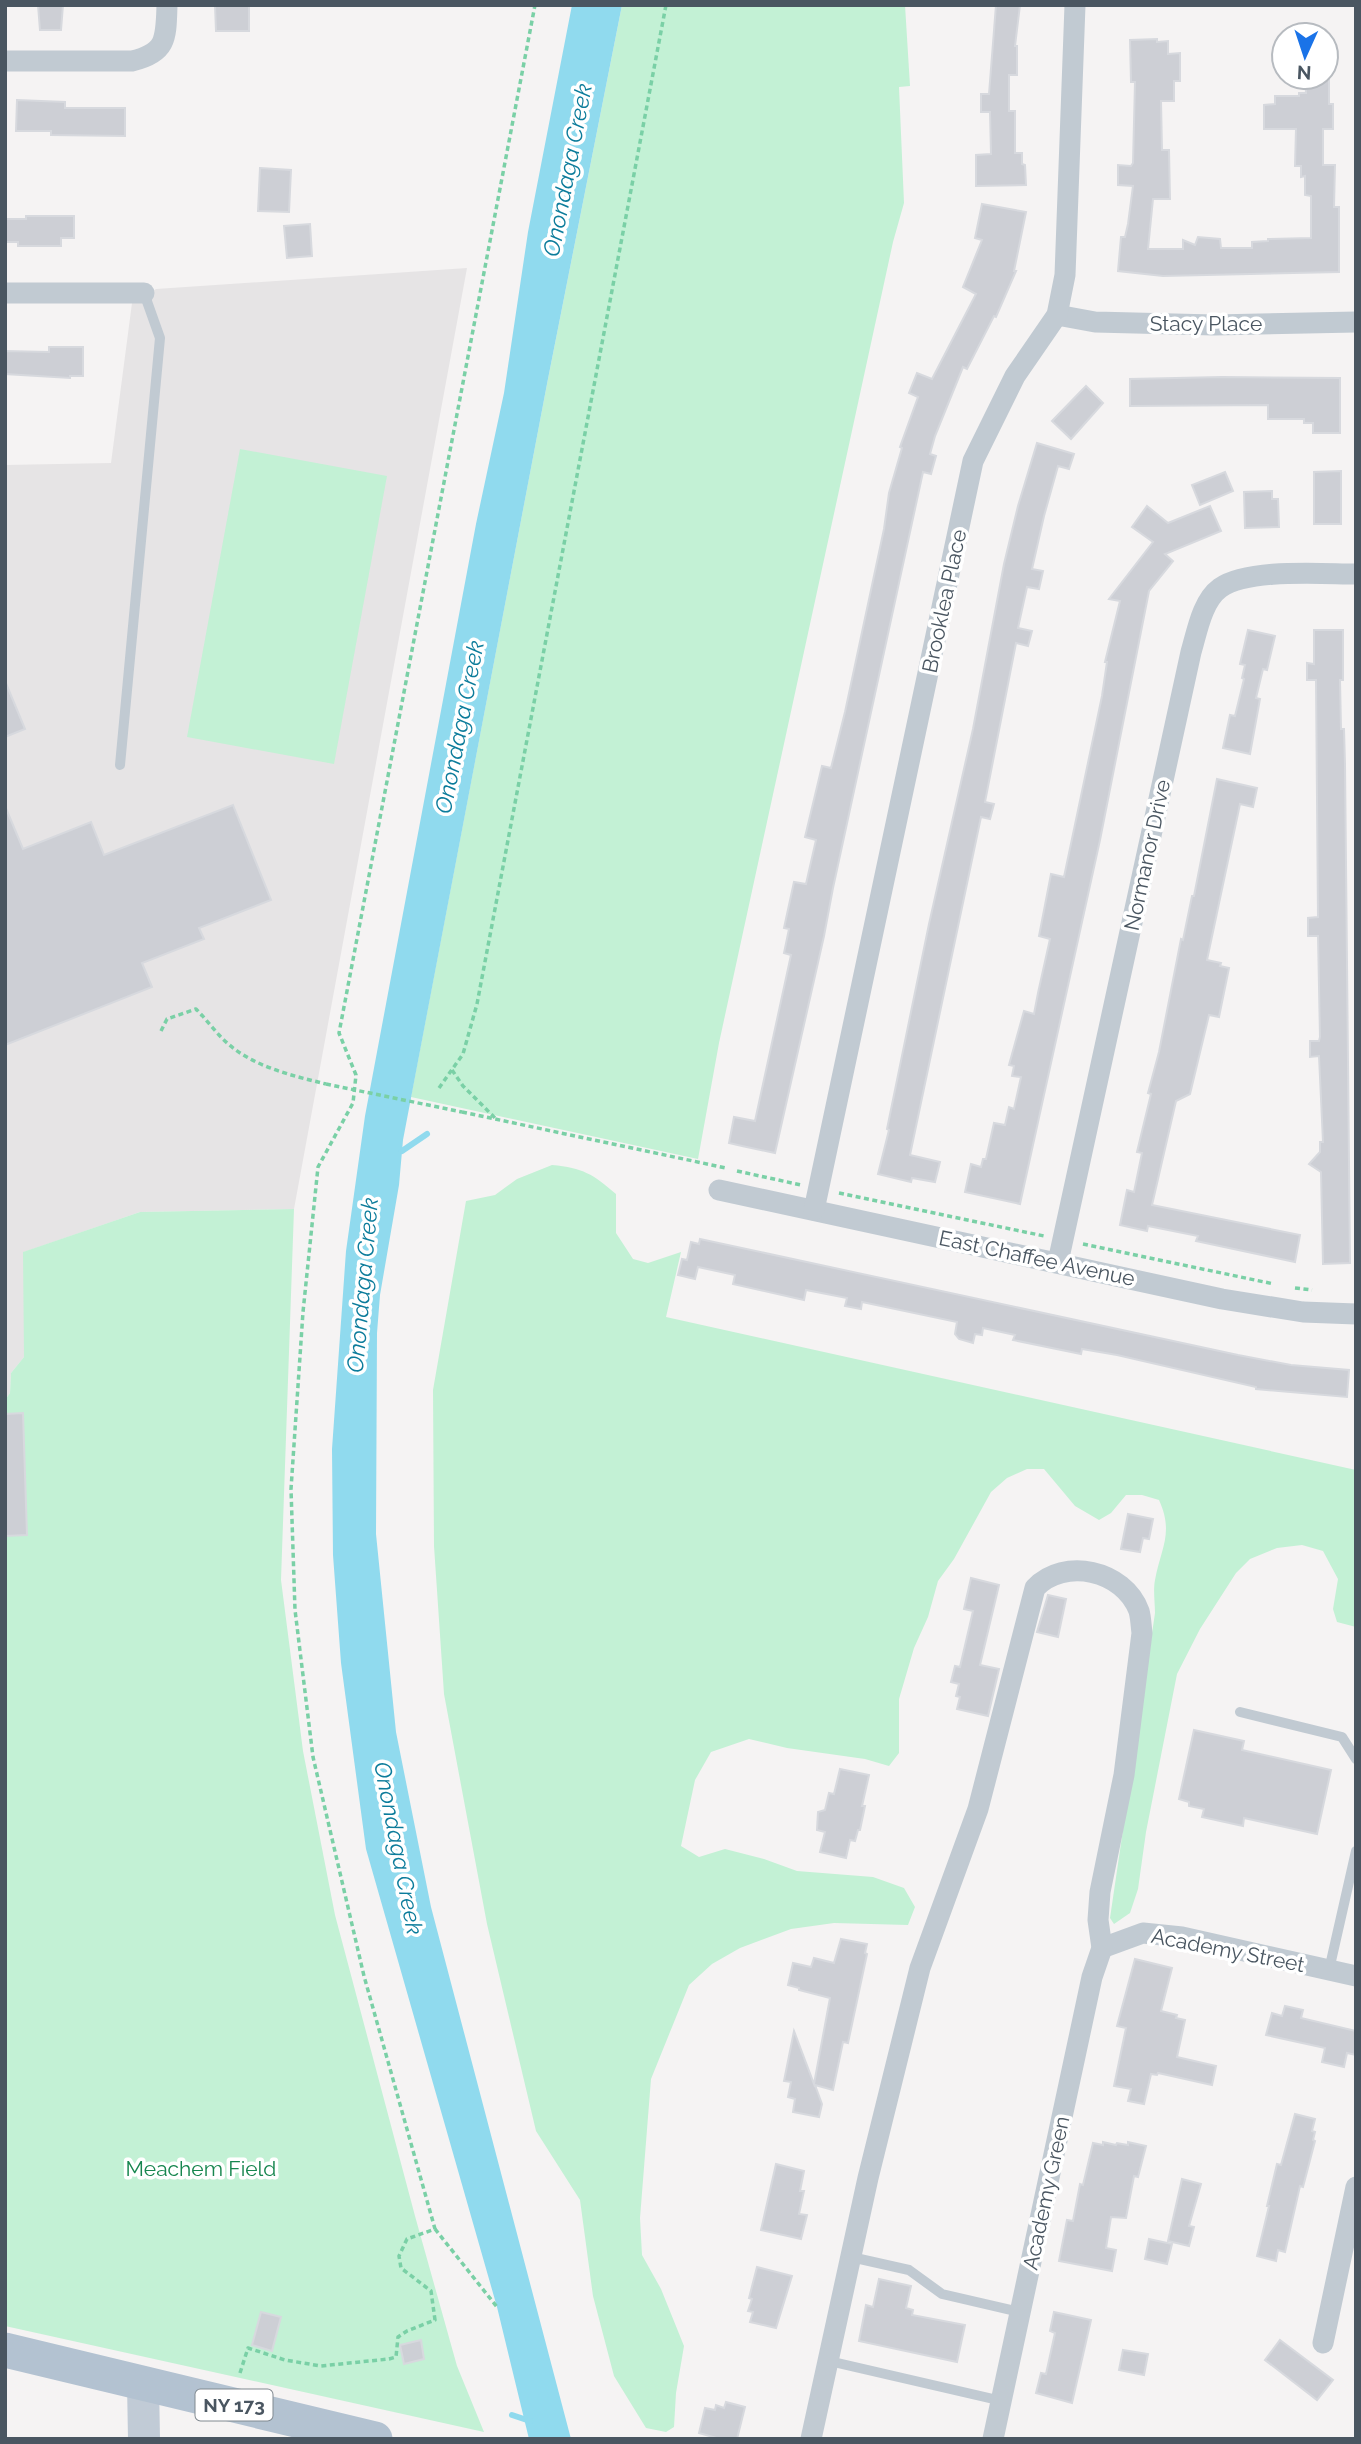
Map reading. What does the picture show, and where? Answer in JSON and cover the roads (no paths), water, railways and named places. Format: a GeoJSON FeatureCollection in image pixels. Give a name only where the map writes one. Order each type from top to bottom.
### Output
{"type":"FeatureCollection","features":[{"type":"Feature","properties":{"kind":"main road","name":"NY 173"},"geometry":{"type":"LineString","coordinates":[[5,2350],[375,2439]]}},
{"type":"Feature","properties":{"kind":"street"},"geometry":{"type":"LineString","coordinates":[[5,61],[132,61],[150,57],[162,45],[167,5]]}},
{"type":"Feature","properties":{"kind":"street","name":"Brooklea Place"},"geometry":{"type":"LineString","coordinates":[[814,1210],[973,461],[1015,376],[1058,315],[1065,275],[1075,5]]}},
{"type":"Feature","properties":{"kind":"street"},"geometry":{"type":"LineString","coordinates":[[5,293],[144,293]]}},
{"type":"Feature","properties":{"kind":"street","name":"Stacy Place"},"geometry":{"type":"LineString","coordinates":[[1058,315],[1095,322],[1214,325],[1356,322]]}},
{"type":"Feature","properties":{"kind":"street","name":"Normanor Drive"},"geometry":{"type":"LineString","coordinates":[[1058,1262],[1191,652],[1208,603],[1220,588],[1244,579],[1274,575],[1356,574]]}},
{"type":"Feature","properties":{"kind":"street","name":"East Chaffee Avenue"},"geometry":{"type":"LineString","coordinates":[[719,1190],[1222,1299],[1303,1312],[1356,1314]]}},
{"type":"Feature","properties":{"kind":"street"},"geometry":{"type":"LineString","coordinates":[[811,2439],[868,2178],[920,1968],[978,1809],[1035,1588],[1043,1579],[1075,1571],[1098,1572],[1122,1587],[1139,1611],[1142,1633],[1124,1775],[1100,1892],[1098,1920],[1102,1948]]}},
{"type":"Feature","properties":{"kind":"street","name":"Academy Street"},"geometry":{"type":"LineString","coordinates":[[1102,1948],[1143,1933],[1182,1937],[1356,1976]]}},
{"type":"Feature","properties":{"kind":"street","name":"Academy Green"},"geometry":{"type":"LineString","coordinates":[[993,2439],[1092,1977],[1102,1948]]}},
{"type":"Feature","properties":{"kind":"street"},"geometry":{"type":"LineString","coordinates":[[1323,2343],[1356,2187]]}},
{"type":"Feature","properties":{"kind":"street"},"geometry":{"type":"LineString","coordinates":[[143,2384],[144,2439]]}},
{"type":"Feature","properties":{"kind":"lane"},"geometry":{"type":"LineString","coordinates":[[120,765],[160,338],[144,293]]}},
{"type":"Feature","properties":{"kind":"lane"},"geometry":{"type":"LineString","coordinates":[[1240,1712],[1342,1737],[1356,1759]]}},
{"type":"Feature","properties":{"kind":"lane"},"geometry":{"type":"LineString","coordinates":[[1329,1970],[1356,1852]]}},
{"type":"Feature","properties":{"kind":"lane"},"geometry":{"type":"LineString","coordinates":[[851,2257],[909,2270],[942,2294],[1020,2312]]}},
{"type":"Feature","properties":{"kind":"lane"},"geometry":{"type":"LineString","coordinates":[[829,2361],[1002,2401]]}},
{"type":"Feature","properties":{"kind":"water","name":"Onondaga Creek"},"geometry":{"type":"Polygon","coordinates":[[[572,5],[622,5],[403,1140],[399,1185],[380,1295],[377,1333],[376,1534],[396,1732],[431,1907],[571,2439],[529,2439],[497,2307],[366,1849],[341,1663],[333,1555],[332,1449],[346,1251],[365,1116],[476,524],[504,393],[528,232],[572,5]]]}},
{"type":"Feature","properties":{"kind":"waterway"},"geometry":{"type":"LineString","coordinates":[[402,1151],[427,1134]]}},
{"type":"Feature","properties":{"kind":"waterway"},"geometry":{"type":"LineString","coordinates":[[512,2415],[530,2421]]}},
{"type":"Feature","properties":{"kind":"park label","name":"Meachem Field"},"geometry":{"type":"Point","coordinates":[201,2168]}}]}
